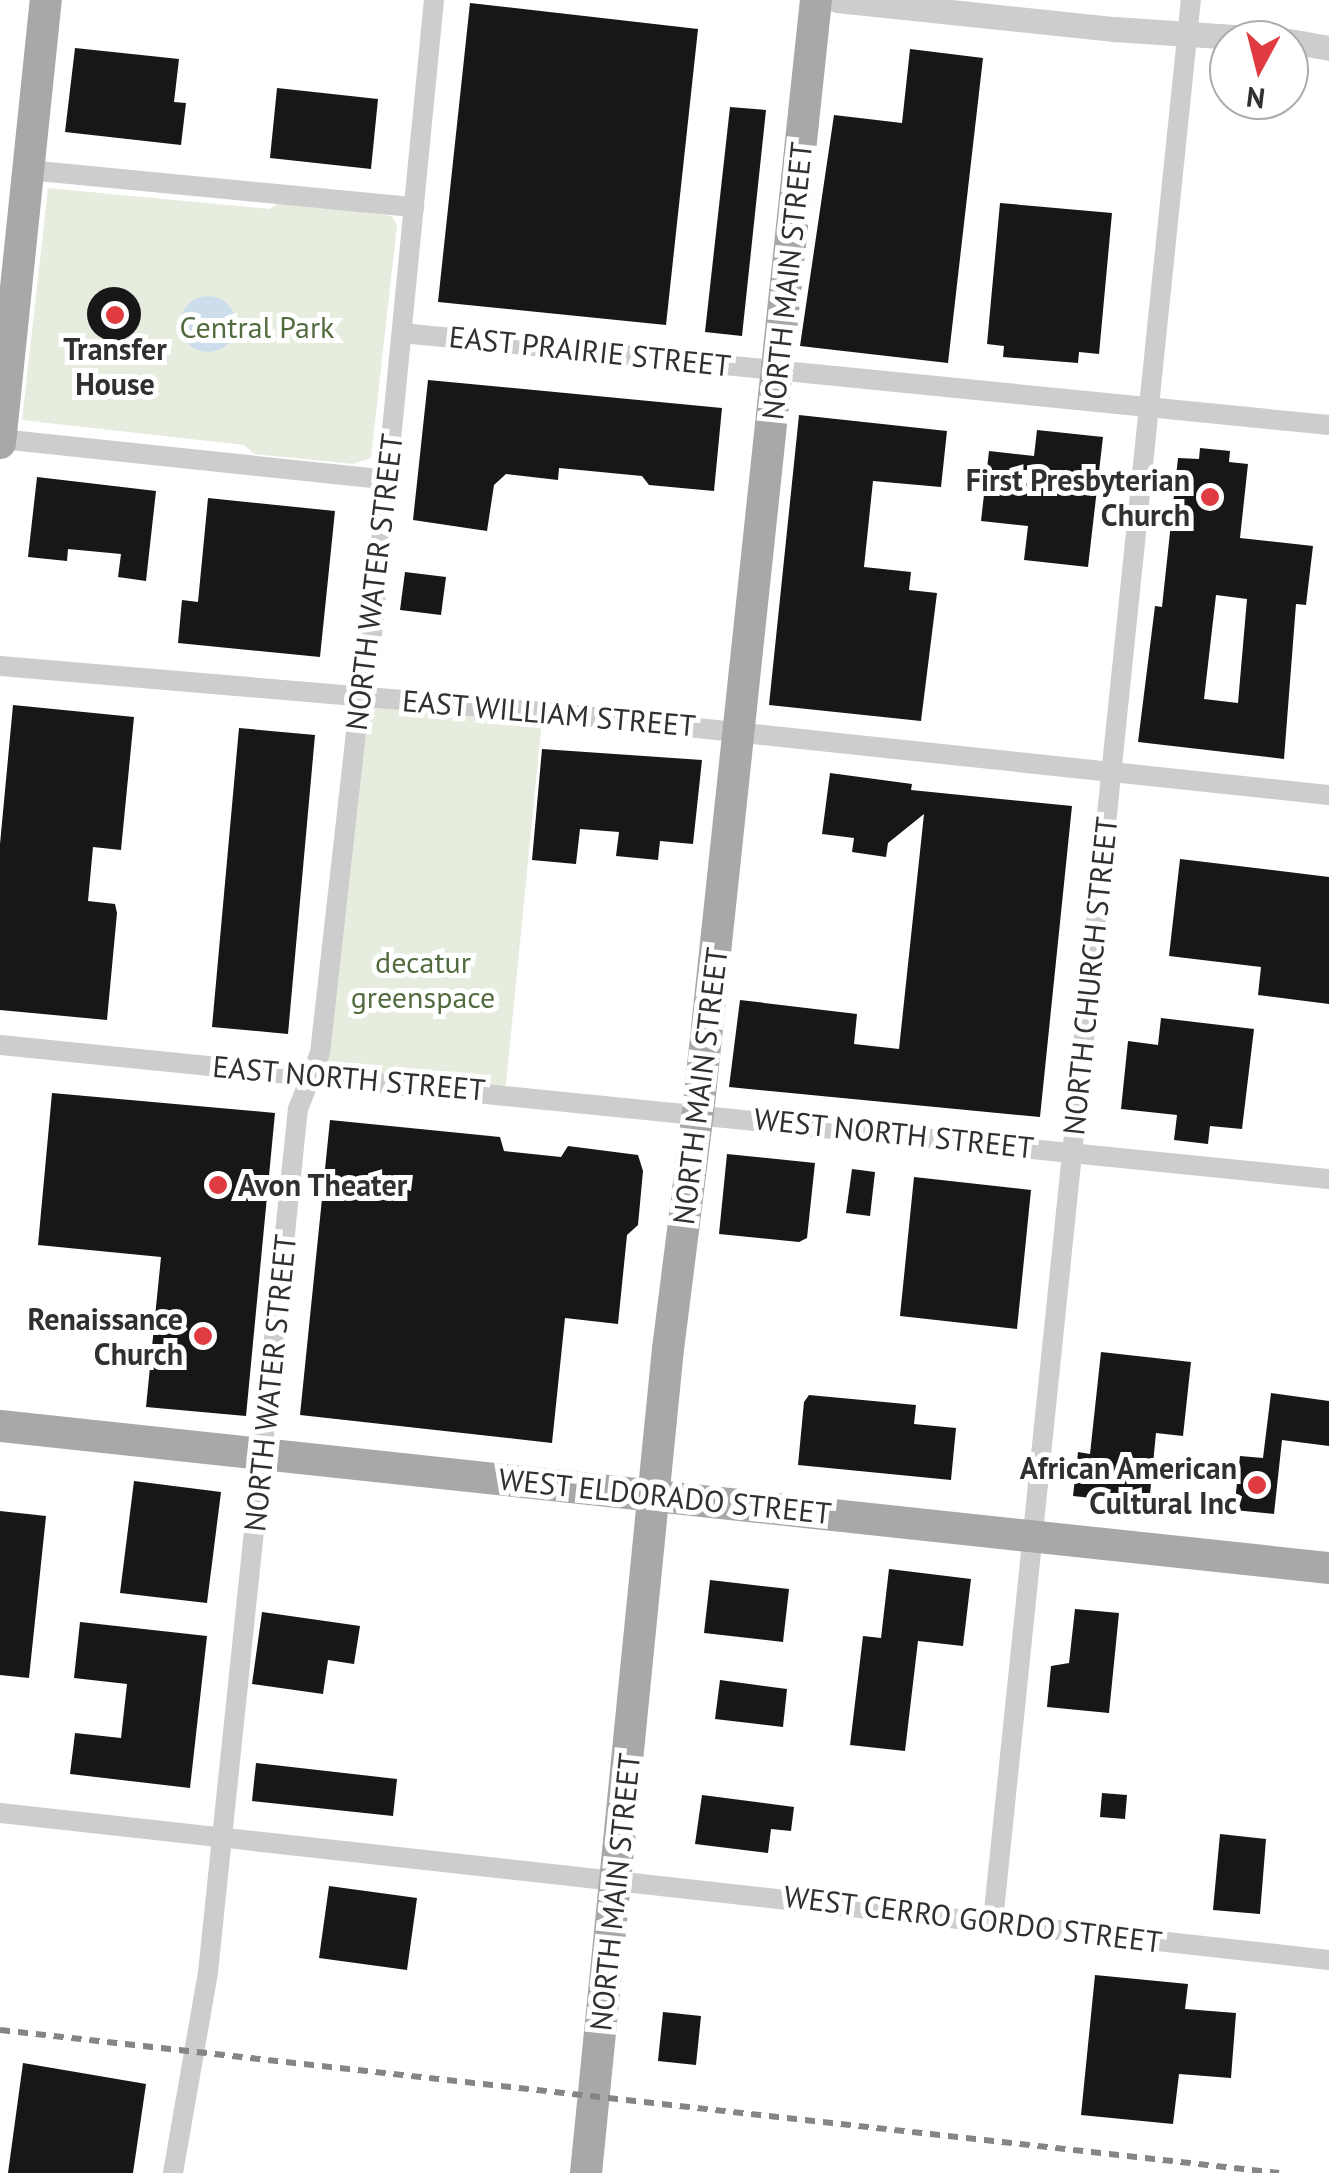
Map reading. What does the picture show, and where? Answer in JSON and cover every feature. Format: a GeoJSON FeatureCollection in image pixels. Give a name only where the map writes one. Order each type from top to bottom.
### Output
{"type":"FeatureCollection","features":[{"type":"Feature","properties":{"kind":"main road"},"geometry":{"type":"LineString","coordinates":[[0,441],[6,305],[28,170],[46,0]]}},
{"type":"Feature","properties":{"kind":"main road","name":"NORTH MAIN STREET"},"geometry":{"type":"LineString","coordinates":[[586,2173],[654,1495],[740,731],[816,0]]}},
{"type":"Feature","properties":{"kind":"main road","name":"WEST ELDORADO STREET"},"geometry":{"type":"LineString","coordinates":[[0,1426],[1329,1568]]}},
{"type":"Feature","properties":{"kind":"street","name":"NORTH WATER STREET"},"geometry":{"type":"LineString","coordinates":[[174,2173],[208,1972],[298,1109],[321,1048],[360,694],[369,665],[434,0]]}},
{"type":"Feature","properties":{"kind":"street"},"geometry":{"type":"LineString","coordinates":[[837,0],[1209,38]]}},
{"type":"Feature","properties":{"kind":"street","name":"NORTH CHURCH STREET"},"geometry":{"type":"LineString","coordinates":[[993,1921],[1192,0]]}},
{"type":"Feature","properties":{"kind":"street"},"geometry":{"type":"LineString","coordinates":[[1187,38],[1209,45]]}},
{"type":"Feature","properties":{"kind":"street"},"geometry":{"type":"LineString","coordinates":[[28,170],[414,208]]}},
{"type":"Feature","properties":{"kind":"street","name":"EAST PRAIRIE STREET"},"geometry":{"type":"LineString","coordinates":[[402,333],[1329,424]]}},
{"type":"Feature","properties":{"kind":"street"},"geometry":{"type":"LineString","coordinates":[[0,441],[388,480]]}},
{"type":"Feature","properties":{"kind":"street","name":"EAST WILLIAM STREET"},"geometry":{"type":"LineString","coordinates":[[0,666],[360,694],[1329,795]]}},
{"type":"Feature","properties":{"kind":"street","name":"EAST NORTH STREET"},"geometry":{"type":"LineString","coordinates":[[0,1045],[698,1113]]}},
{"type":"Feature","properties":{"kind":"street","name":"WEST NORTH STREET"},"geometry":{"type":"LineString","coordinates":[[698,1113],[1329,1179]]}},
{"type":"Feature","properties":{"kind":"street","name":"WEST CERRO GORDO STREET"},"geometry":{"type":"LineString","coordinates":[[0,1812],[1329,1960]]}},
{"type":"Feature","properties":{"kind":"green space","name":"Central Park"},"geometry":{"type":"Polygon","coordinates":[[[48,188],[269,209],[282,201],[392,216],[397,225],[371,458],[353,464],[254,454],[244,445],[22,420],[48,188]]]}},
{"type":"Feature","properties":{"kind":"green space","name":"decatur greenspace"},"geometry":{"type":"Polygon","coordinates":[[[360,695],[543,711],[505,1093],[311,1075],[360,695]]]}},
{"type":"Feature","properties":{"kind":"water"},"geometry":{"type":"Polygon","coordinates":[[[208,296],[228,304],[236,324],[228,344],[208,352],[188,344],[180,324],[188,304],[208,296]]]}},
{"type":"Feature","properties":{"kind":"building"},"geometry":{"type":"Polygon","coordinates":[[[470,3],[698,29],[666,325],[438,302],[470,3]]]}},
{"type":"Feature","properties":{"kind":"building"},"geometry":{"type":"Polygon","coordinates":[[[75,48],[179,59],[174,102],[186,103],[181,145],[65,132],[75,48]]]}},
{"type":"Feature","properties":{"kind":"building"},"geometry":{"type":"Polygon","coordinates":[[[910,49],[983,58],[948,363],[800,346],[834,115],[902,123],[910,49]]]}},
{"type":"Feature","properties":{"kind":"building"},"geometry":{"type":"Polygon","coordinates":[[[277,88],[378,99],[371,169],[270,158],[277,88]]]}},
{"type":"Feature","properties":{"kind":"building"},"geometry":{"type":"Polygon","coordinates":[[[730,107],[766,110],[742,336],[705,332],[730,107]]]}},
{"type":"Feature","properties":{"kind":"building"},"geometry":{"type":"Polygon","coordinates":[[[1000,203],[1112,213],[1099,354],[1079,352],[1078,363],[1003,357],[1004,346],[987,344],[1000,203]]]}},
{"type":"Feature","properties":{"kind":"building","name":"Transfer House"},"geometry":{"type":"Polygon","coordinates":[[[114,287],[133,295],[141,314],[133,333],[114,341],[95,333],[87,314],[95,295],[114,287]]]}},
{"type":"Feature","properties":{"kind":"building"},"geometry":{"type":"Polygon","coordinates":[[[428,380],[722,408],[714,491],[649,485],[642,476],[559,468],[558,480],[506,474],[494,485],[487,531],[413,520],[428,380]]]}},
{"type":"Feature","properties":{"kind":"building"},"geometry":{"type":"Polygon","coordinates":[[[799,415],[947,431],[941,487],[873,481],[864,567],[911,572],[909,590],[937,593],[921,721],[769,705],[799,415]]]}},
{"type":"Feature","properties":{"kind":"building"},"geometry":{"type":"Polygon","coordinates":[[[1037,430],[1103,437],[1088,567],[1024,560],[1028,526],[981,521],[989,451],[1034,456],[1037,430]]]}},
{"type":"Feature","properties":{"kind":"building"},"geometry":{"type":"Polygon","coordinates":[[[1200,448],[1230,451],[1229,462],[1248,464],[1240,538],[1313,546],[1306,605],[1296,604],[1284,759],[1138,742],[1155,606],[1162,607],[1178,458],[1199,459],[1200,448]],[[1216,595],[1204,699],[1238,703],[1247,599],[1216,595]]]}},
{"type":"Feature","properties":{"kind":"building"},"geometry":{"type":"Polygon","coordinates":[[[37,477],[156,491],[146,581],[118,577],[121,554],[68,549],[67,561],[28,557],[37,477]]]}},
{"type":"Feature","properties":{"kind":"building"},"geometry":{"type":"Polygon","coordinates":[[[208,498],[335,511],[320,657],[178,643],[182,600],[198,602],[208,498]]]}},
{"type":"Feature","properties":{"kind":"building"},"geometry":{"type":"Polygon","coordinates":[[[405,572],[446,577],[441,615],[400,610],[405,572]]]}},
{"type":"Feature","properties":{"kind":"building"},"geometry":{"type":"Polygon","coordinates":[[[13,705],[134,717],[121,850],[93,847],[88,901],[115,904],[117,913],[107,1020],[0,1010],[0,844],[13,705]]]}},
{"type":"Feature","properties":{"kind":"building"},"geometry":{"type":"Polygon","coordinates":[[[239,728],[315,735],[288,1034],[212,1027],[239,728]]]}},
{"type":"Feature","properties":{"kind":"building"},"geometry":{"type":"Polygon","coordinates":[[[542,749],[702,760],[693,844],[660,841],[658,860],[616,856],[619,832],[580,829],[576,864],[532,860],[542,749]]]}},
{"type":"Feature","properties":{"kind":"building"},"geometry":{"type":"Polygon","coordinates":[[[830,773],[912,784],[911,790],[1072,806],[1040,1117],[729,1087],[740,1000],[857,1014],[854,1044],[899,1049],[924,814],[888,843],[886,857],[852,852],[854,838],[822,834],[830,773]]]}},
{"type":"Feature","properties":{"kind":"building"},"geometry":{"type":"Polygon","coordinates":[[[1180,859],[1329,877],[1329,1004],[1258,995],[1261,967],[1169,956],[1180,859]]]}},
{"type":"Feature","properties":{"kind":"building"},"geometry":{"type":"Polygon","coordinates":[[[1161,1018],[1254,1029],[1242,1129],[1210,1126],[1208,1144],[1174,1140],[1177,1115],[1121,1109],[1128,1041],[1158,1045],[1161,1018]]]}},
{"type":"Feature","properties":{"kind":"building"},"geometry":{"type":"Polygon","coordinates":[[[52,1093],[275,1113],[246,1416],[146,1407],[161,1257],[38,1245],[52,1093]]]}},
{"type":"Feature","properties":{"kind":"building"},"geometry":{"type":"Polygon","coordinates":[[[330,1120],[500,1137],[504,1151],[561,1157],[568,1146],[638,1155],[643,1171],[638,1225],[627,1235],[618,1324],[565,1318],[552,1443],[300,1415],[330,1120]]]}},
{"type":"Feature","properties":{"kind":"building"},"geometry":{"type":"Polygon","coordinates":[[[727,1154],[815,1163],[807,1238],[799,1242],[719,1234],[727,1154]]]}},
{"type":"Feature","properties":{"kind":"building"},"geometry":{"type":"Polygon","coordinates":[[[852,1169],[875,1172],[870,1216],[846,1213],[852,1169]]]}},
{"type":"Feature","properties":{"kind":"building"},"geometry":{"type":"Polygon","coordinates":[[[914,1177],[1031,1190],[1017,1329],[900,1316],[914,1177]]]}},
{"type":"Feature","properties":{"kind":"building"},"geometry":{"type":"Polygon","coordinates":[[[1101,1352],[1191,1362],[1183,1436],[1156,1433],[1149,1504],[1073,1496],[1078,1452],[1090,1454],[1101,1352]]]}},
{"type":"Feature","properties":{"kind":"building"},"geometry":{"type":"Polygon","coordinates":[[[1271,1393],[1329,1401],[1329,1446],[1282,1440],[1274,1514],[1234,1510],[1240,1456],[1263,1458],[1271,1393]]]}},
{"type":"Feature","properties":{"kind":"building"},"geometry":{"type":"Polygon","coordinates":[[[809,1395],[916,1405],[914,1424],[956,1428],[951,1480],[798,1465],[804,1402],[809,1395]]]}},
{"type":"Feature","properties":{"kind":"building"},"geometry":{"type":"Polygon","coordinates":[[[134,1481],[221,1492],[207,1603],[120,1593],[134,1481]]]}},
{"type":"Feature","properties":{"kind":"building"},"geometry":{"type":"Polygon","coordinates":[[[0,1511],[46,1516],[29,1678],[0,1675],[0,1511]]]}},
{"type":"Feature","properties":{"kind":"building"},"geometry":{"type":"Polygon","coordinates":[[[889,1569],[971,1579],[963,1646],[918,1641],[905,1751],[850,1745],[863,1636],[881,1638],[889,1569]]]}},
{"type":"Feature","properties":{"kind":"building"},"geometry":{"type":"Polygon","coordinates":[[[710,1580],[789,1589],[783,1642],[704,1633],[710,1580]]]}},
{"type":"Feature","properties":{"kind":"building"},"geometry":{"type":"Polygon","coordinates":[[[1075,1609],[1119,1613],[1109,1713],[1047,1707],[1051,1666],[1069,1663],[1075,1609]]]}},
{"type":"Feature","properties":{"kind":"building"},"geometry":{"type":"Polygon","coordinates":[[[262,1612],[360,1626],[354,1664],[328,1660],[323,1694],[252,1684],[262,1612]]]}},
{"type":"Feature","properties":{"kind":"building"},"geometry":{"type":"Polygon","coordinates":[[[80,1622],[207,1636],[190,1788],[70,1774],[75,1733],[121,1738],[127,1684],[74,1678],[80,1622]]]}},
{"type":"Feature","properties":{"kind":"building"},"geometry":{"type":"Polygon","coordinates":[[[720,1680],[787,1689],[783,1727],[715,1719],[720,1680]]]}},
{"type":"Feature","properties":{"kind":"building"},"geometry":{"type":"Polygon","coordinates":[[[256,1763],[397,1779],[393,1816],[252,1801],[256,1763]]]}},
{"type":"Feature","properties":{"kind":"building"},"geometry":{"type":"Polygon","coordinates":[[[1102,1793],[1127,1795],[1125,1819],[1100,1817],[1102,1793]]]}},
{"type":"Feature","properties":{"kind":"building"},"geometry":{"type":"Polygon","coordinates":[[[702,1795],[794,1807],[791,1831],[771,1829],[768,1853],[695,1844],[702,1795]]]}},
{"type":"Feature","properties":{"kind":"building"},"geometry":{"type":"Polygon","coordinates":[[[1220,1834],[1266,1839],[1260,1914],[1213,1910],[1220,1834]]]}},
{"type":"Feature","properties":{"kind":"building"},"geometry":{"type":"Polygon","coordinates":[[[329,1886],[417,1898],[407,1970],[319,1958],[329,1886]]]}},
{"type":"Feature","properties":{"kind":"building"},"geometry":{"type":"Polygon","coordinates":[[[1095,1975],[1188,1984],[1185,2009],[1236,2013],[1231,2078],[1179,2074],[1173,2124],[1081,2115],[1095,1975]]]}},
{"type":"Feature","properties":{"kind":"building"},"geometry":{"type":"Polygon","coordinates":[[[663,2012],[701,2016],[696,2065],[658,2061],[663,2012]]]}},
{"type":"Feature","properties":{"kind":"building"},"geometry":{"type":"Polygon","coordinates":[[[23,2063],[146,2084],[133,2173],[8,2173],[23,2063]]]}},
{"type":"Feature","properties":{"kind":"railway"},"geometry":{"type":"LineString","coordinates":[[0,2030],[1279,2173]]}},
{"type":"Feature","properties":{"kind":"place","name":"Transfer House"},"geometry":{"type":"Point","coordinates":[115,315]}},
{"type":"Feature","properties":{"kind":"place","name":"First Presbyterian Church"},"geometry":{"type":"Point","coordinates":[1210,497]}},
{"type":"Feature","properties":{"kind":"place","name":"Avon Theater"},"geometry":{"type":"Point","coordinates":[218,1185]}},
{"type":"Feature","properties":{"kind":"place","name":"Renaissance Church"},"geometry":{"type":"Point","coordinates":[203,1336]}},
{"type":"Feature","properties":{"kind":"place","name":"African American Cultural Inc"},"geometry":{"type":"Point","coordinates":[1257,1485]}}]}
